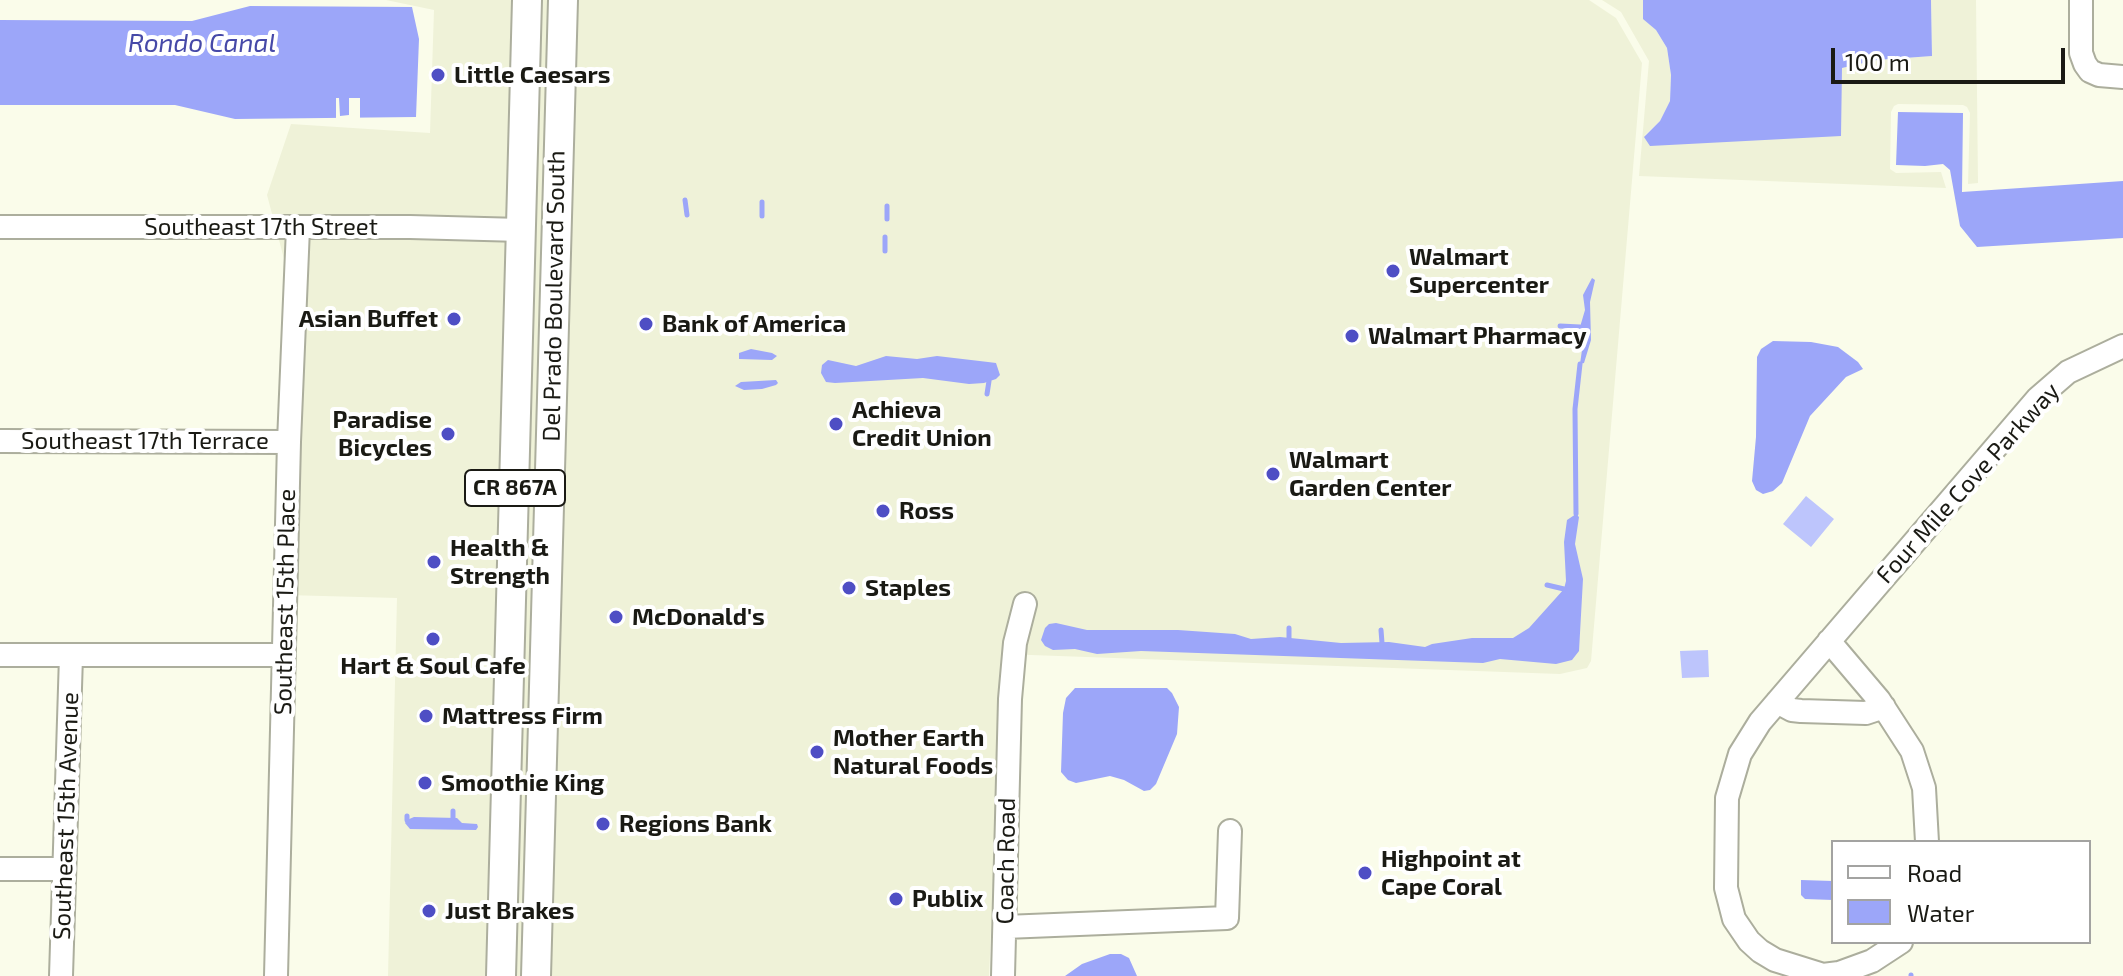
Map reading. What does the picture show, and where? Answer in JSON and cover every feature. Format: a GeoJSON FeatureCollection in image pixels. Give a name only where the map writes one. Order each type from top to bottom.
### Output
{"type":"FeatureCollection","features":[{"type":"Feature","properties":{"kind":"main road","name":"Del Prado Boulevard South"},"geometry":{"type":"LineString","coordinates":[[536,976],[563,0]]}},
{"type":"Feature","properties":{"kind":"main road","name":"Del Prado Boulevard South"},"geometry":{"type":"LineString","coordinates":[[501,976],[527,1]]}},
{"type":"Feature","properties":{"kind":"main road"},"geometry":{"type":"LineString","coordinates":[[527,1],[540,92],[538,187],[544,211],[556,226]]}},
{"type":"Feature","properties":{"kind":"main road"},"geometry":{"type":"LineString","coordinates":[[521,230],[529,236],[538,256],[538,359],[550,429]]}},
{"type":"Feature","properties":{"kind":"street"},"geometry":{"type":"LineString","coordinates":[[2081,0],[2081,53],[2085,64],[2099,75],[2123,77]]}},
{"type":"Feature","properties":{"kind":"street","name":"Southeast 17th Street"},"geometry":{"type":"LineString","coordinates":[[0,227],[521,230]]}},
{"type":"Feature","properties":{"kind":"street","name":"Southeast 15th Place"},"geometry":{"type":"LineString","coordinates":[[276,976],[289,442],[298,228]]}},
{"type":"Feature","properties":{"kind":"street","name":"Four Mile Cove Parkway"},"geometry":{"type":"LineString","coordinates":[[1898,944],[1872,961],[1839,973],[1823,975],[1798,969],[1760,951],[1738,927],[1727,899],[1725,839],[1730,783],[1745,746],[1777,702],[2038,398],[2068,372],[2123,346]]}},
{"type":"Feature","properties":{"kind":"street","name":"Southeast 17th Terrace"},"geometry":{"type":"LineString","coordinates":[[0,441],[289,442]]}},
{"type":"Feature","properties":{"kind":"street","name":"Coach Road"},"geometry":{"type":"LineString","coordinates":[[1003,976],[1010,699],[1015,643],[1025,604]]}},
{"type":"Feature","properties":{"kind":"street"},"geometry":{"type":"LineString","coordinates":[[1829,641],[1856,670],[1909,744],[1920,770],[1927,814],[1927,840]]}},
{"type":"Feature","properties":{"kind":"street"},"geometry":{"type":"LineString","coordinates":[[0,655],[284,655]]}},
{"type":"Feature","properties":{"kind":"street","name":"Southeast 15th Avenue"},"geometry":{"type":"LineString","coordinates":[[61,976],[71,656]]}},
{"type":"Feature","properties":{"kind":"street"},"geometry":{"type":"LineString","coordinates":[[1777,702],[1801,711],[1856,713],[1884,707]]}},
{"type":"Feature","properties":{"kind":"street"},"geometry":{"type":"LineString","coordinates":[[1005,927],[1227,918],[1230,831]]}},
{"type":"Feature","properties":{"kind":"street"},"geometry":{"type":"LineString","coordinates":[[0,869],[64,869]]}},
{"type":"Feature","properties":{"kind":"shaded area"},"geometry":{"type":"Polygon","coordinates":[[[386,0],[1589,0],[1616,18],[1642,63],[1591,661],[1587,668],[1560,674],[1003,654],[989,976],[388,976],[397,598],[286,595],[295,300],[267,195],[291,124],[430,133],[434,10],[386,0]]]}},
{"type":"Feature","properties":{"kind":"shaded area"},"geometry":{"type":"Polygon","coordinates":[[[1602,0],[1643,0],[1644,19],[1656,30],[1667,48],[1671,75],[1670,101],[1660,121],[1644,136],[1842,68],[1877,60],[1932,56],[1931,0],[1976,0],[1978,183],[1968,184],[1970,113],[1963,105],[1898,104],[1891,112],[1890,169],[1896,173],[1941,172],[1946,188],[1639,176],[1649,61],[1621,12],[1602,0]]]}},
{"type":"Feature","properties":{"kind":"shaded area"},"geometry":{"type":"Polygon","coordinates":[[[1806,496],[1834,519],[1811,547],[1783,524],[1806,496]]]}},
{"type":"Feature","properties":{"kind":"shaded area"},"geometry":{"type":"Polygon","coordinates":[[[1708,650],[1709,677],[1682,678],[1680,651],[1708,650]]]}},
{"type":"Feature","properties":{"kind":"water"},"geometry":{"type":"Polygon","coordinates":[[[1643,0],[1931,0],[1932,56],[1877,60],[1842,68],[1841,136],[1650,146],[1644,137],[1660,121],[1670,101],[1671,75],[1667,48],[1656,30],[1643,19],[1643,0]]]}},
{"type":"Feature","properties":{"kind":"water","name":"Rondo Canal"},"geometry":{"type":"Polygon","coordinates":[[[250,6],[412,7],[419,39],[416,117],[235,119],[175,105],[0,105],[0,20],[192,21],[250,6]]]}},
{"type":"Feature","properties":{"kind":"water"},"geometry":{"type":"Polygon","coordinates":[[[1898,112],[1963,113],[1962,192],[2123,181],[2123,238],[1977,247],[1960,226],[1950,170],[1943,164],[1896,165],[1898,112]]]}},
{"type":"Feature","properties":{"kind":"water"},"geometry":{"type":"Polygon","coordinates":[[[1592,278],[1595,280],[1590,302],[1591,340],[1584,363],[1580,364],[1583,343],[1580,327],[1585,310],[1583,295],[1592,278]]]}},
{"type":"Feature","properties":{"kind":"water"},"geometry":{"type":"Polygon","coordinates":[[[1773,341],[1811,342],[1838,347],[1863,369],[1846,377],[1810,416],[1782,483],[1773,491],[1763,494],[1756,490],[1752,481],[1757,357],[1761,349],[1773,341]]]}},
{"type":"Feature","properties":{"kind":"water"},"geometry":{"type":"Polygon","coordinates":[[[751,349],[777,356],[772,360],[739,359],[739,353],[751,349]]]}},
{"type":"Feature","properties":{"kind":"water"},"geometry":{"type":"Polygon","coordinates":[[[886,356],[917,359],[937,356],[996,363],[1000,375],[984,383],[969,384],[923,378],[835,383],[826,382],[821,373],[822,365],[828,360],[856,366],[886,356]]]}},
{"type":"Feature","properties":{"kind":"water"},"geometry":{"type":"Polygon","coordinates":[[[776,380],[776,385],[762,389],[744,390],[735,386],[741,382],[776,380]]]}},
{"type":"Feature","properties":{"kind":"water"},"geometry":{"type":"Polygon","coordinates":[[[1576,514],[1579,517],[1575,544],[1583,579],[1579,651],[1572,660],[1556,664],[1500,659],[1483,663],[1141,651],[1097,654],[1075,649],[1053,650],[1041,640],[1045,628],[1056,623],[1087,630],[1178,630],[1235,634],[1251,639],[1280,637],[1341,643],[1389,642],[1425,647],[1472,638],[1513,638],[1529,628],[1564,589],[1567,520],[1576,514]]]}},
{"type":"Feature","properties":{"kind":"water"},"geometry":{"type":"Polygon","coordinates":[[[1075,688],[1167,688],[1172,693],[1179,707],[1177,734],[1156,784],[1150,790],[1144,791],[1110,776],[1076,783],[1061,772],[1063,713],[1066,698],[1075,688]]]}},
{"type":"Feature","properties":{"kind":"water"},"geometry":{"type":"Polygon","coordinates":[[[414,817],[457,818],[462,823],[477,824],[478,827],[476,830],[410,829],[405,823],[414,817]]]}},
{"type":"Feature","properties":{"kind":"water"},"geometry":{"type":"Polygon","coordinates":[[[1801,880],[1831,881],[1831,900],[1805,899],[1801,895],[1801,880]]]}},
{"type":"Feature","properties":{"kind":"water"},"geometry":{"type":"Polygon","coordinates":[[[1110,954],[1129,958],[1137,976],[1065,976],[1082,964],[1110,954]]]}},
{"type":"Feature","properties":{"kind":"pier"},"geometry":{"type":"Polygon","coordinates":[[[336,98],[339,98],[340,116],[349,115],[349,98],[360,98],[360,124],[336,120],[336,98]]]}},
{"type":"Feature","properties":{"kind":"waterway"},"geometry":{"type":"LineString","coordinates":[[685,200],[687,215]]}},
{"type":"Feature","properties":{"kind":"waterway"},"geometry":{"type":"LineString","coordinates":[[762,202],[762,216]]}},
{"type":"Feature","properties":{"kind":"waterway"},"geometry":{"type":"LineString","coordinates":[[887,206],[887,219]]}},
{"type":"Feature","properties":{"kind":"waterway"},"geometry":{"type":"LineString","coordinates":[[885,237],[885,251]]}},
{"type":"Feature","properties":{"kind":"waterway"},"geometry":{"type":"LineString","coordinates":[[1560,326],[1580,327]]}},
{"type":"Feature","properties":{"kind":"waterway"},"geometry":{"type":"LineString","coordinates":[[1576,514],[1575,409],[1580,364]]}},
{"type":"Feature","properties":{"kind":"waterway"},"geometry":{"type":"LineString","coordinates":[[987,394],[989,381]]}},
{"type":"Feature","properties":{"kind":"waterway"},"geometry":{"type":"LineString","coordinates":[[1547,585],[1564,589]]}},
{"type":"Feature","properties":{"kind":"waterway"},"geometry":{"type":"LineString","coordinates":[[1289,628],[1289,639]]}},
{"type":"Feature","properties":{"kind":"waterway"},"geometry":{"type":"LineString","coordinates":[[1381,630],[1382,643]]}},
{"type":"Feature","properties":{"kind":"waterway"},"geometry":{"type":"LineString","coordinates":[[453,811],[453,818]]}},
{"type":"Feature","properties":{"kind":"place","name":"Little Caesars"},"geometry":{"type":"Point","coordinates":[438,75]}},
{"type":"Feature","properties":{"kind":"place","name":"Walmart Supercenter"},"geometry":{"type":"Point","coordinates":[1393,271]}},
{"type":"Feature","properties":{"kind":"place","name":"Asian Buffet"},"geometry":{"type":"Point","coordinates":[454,319]}},
{"type":"Feature","properties":{"kind":"place","name":"Bank of America"},"geometry":{"type":"Point","coordinates":[646,324]}},
{"type":"Feature","properties":{"kind":"place","name":"Walmart Pharmacy"},"geometry":{"type":"Point","coordinates":[1352,336]}},
{"type":"Feature","properties":{"kind":"place","name":"Achieva Credit Union"},"geometry":{"type":"Point","coordinates":[836,424]}},
{"type":"Feature","properties":{"kind":"place","name":"Paradise Bicycles"},"geometry":{"type":"Point","coordinates":[448,434]}},
{"type":"Feature","properties":{"kind":"place","name":"Walmart Garden Center"},"geometry":{"type":"Point","coordinates":[1273,474]}},
{"type":"Feature","properties":{"kind":"place","name":"Ross"},"geometry":{"type":"Point","coordinates":[883,511]}},
{"type":"Feature","properties":{"kind":"place","name":"Health & Strength"},"geometry":{"type":"Point","coordinates":[434,562]}},
{"type":"Feature","properties":{"kind":"place","name":"Staples"},"geometry":{"type":"Point","coordinates":[849,588]}},
{"type":"Feature","properties":{"kind":"place","name":"McDonald's"},"geometry":{"type":"Point","coordinates":[616,617]}},
{"type":"Feature","properties":{"kind":"place","name":"Hart & Soul Cafe"},"geometry":{"type":"Point","coordinates":[433,639]}},
{"type":"Feature","properties":{"kind":"place","name":"Mattress Firm"},"geometry":{"type":"Point","coordinates":[426,716]}},
{"type":"Feature","properties":{"kind":"place","name":"Mother Earth Natural Foods"},"geometry":{"type":"Point","coordinates":[817,752]}},
{"type":"Feature","properties":{"kind":"place","name":"Smoothie King"},"geometry":{"type":"Point","coordinates":[425,783]}},
{"type":"Feature","properties":{"kind":"place","name":"Regions Bank"},"geometry":{"type":"Point","coordinates":[603,824]}},
{"type":"Feature","properties":{"kind":"place","name":"Highpoint at Cape Coral"},"geometry":{"type":"Point","coordinates":[1365,873]}},
{"type":"Feature","properties":{"kind":"place","name":"Publix"},"geometry":{"type":"Point","coordinates":[896,899]}},
{"type":"Feature","properties":{"kind":"place","name":"Just Brakes"},"geometry":{"type":"Point","coordinates":[429,911]}}]}
